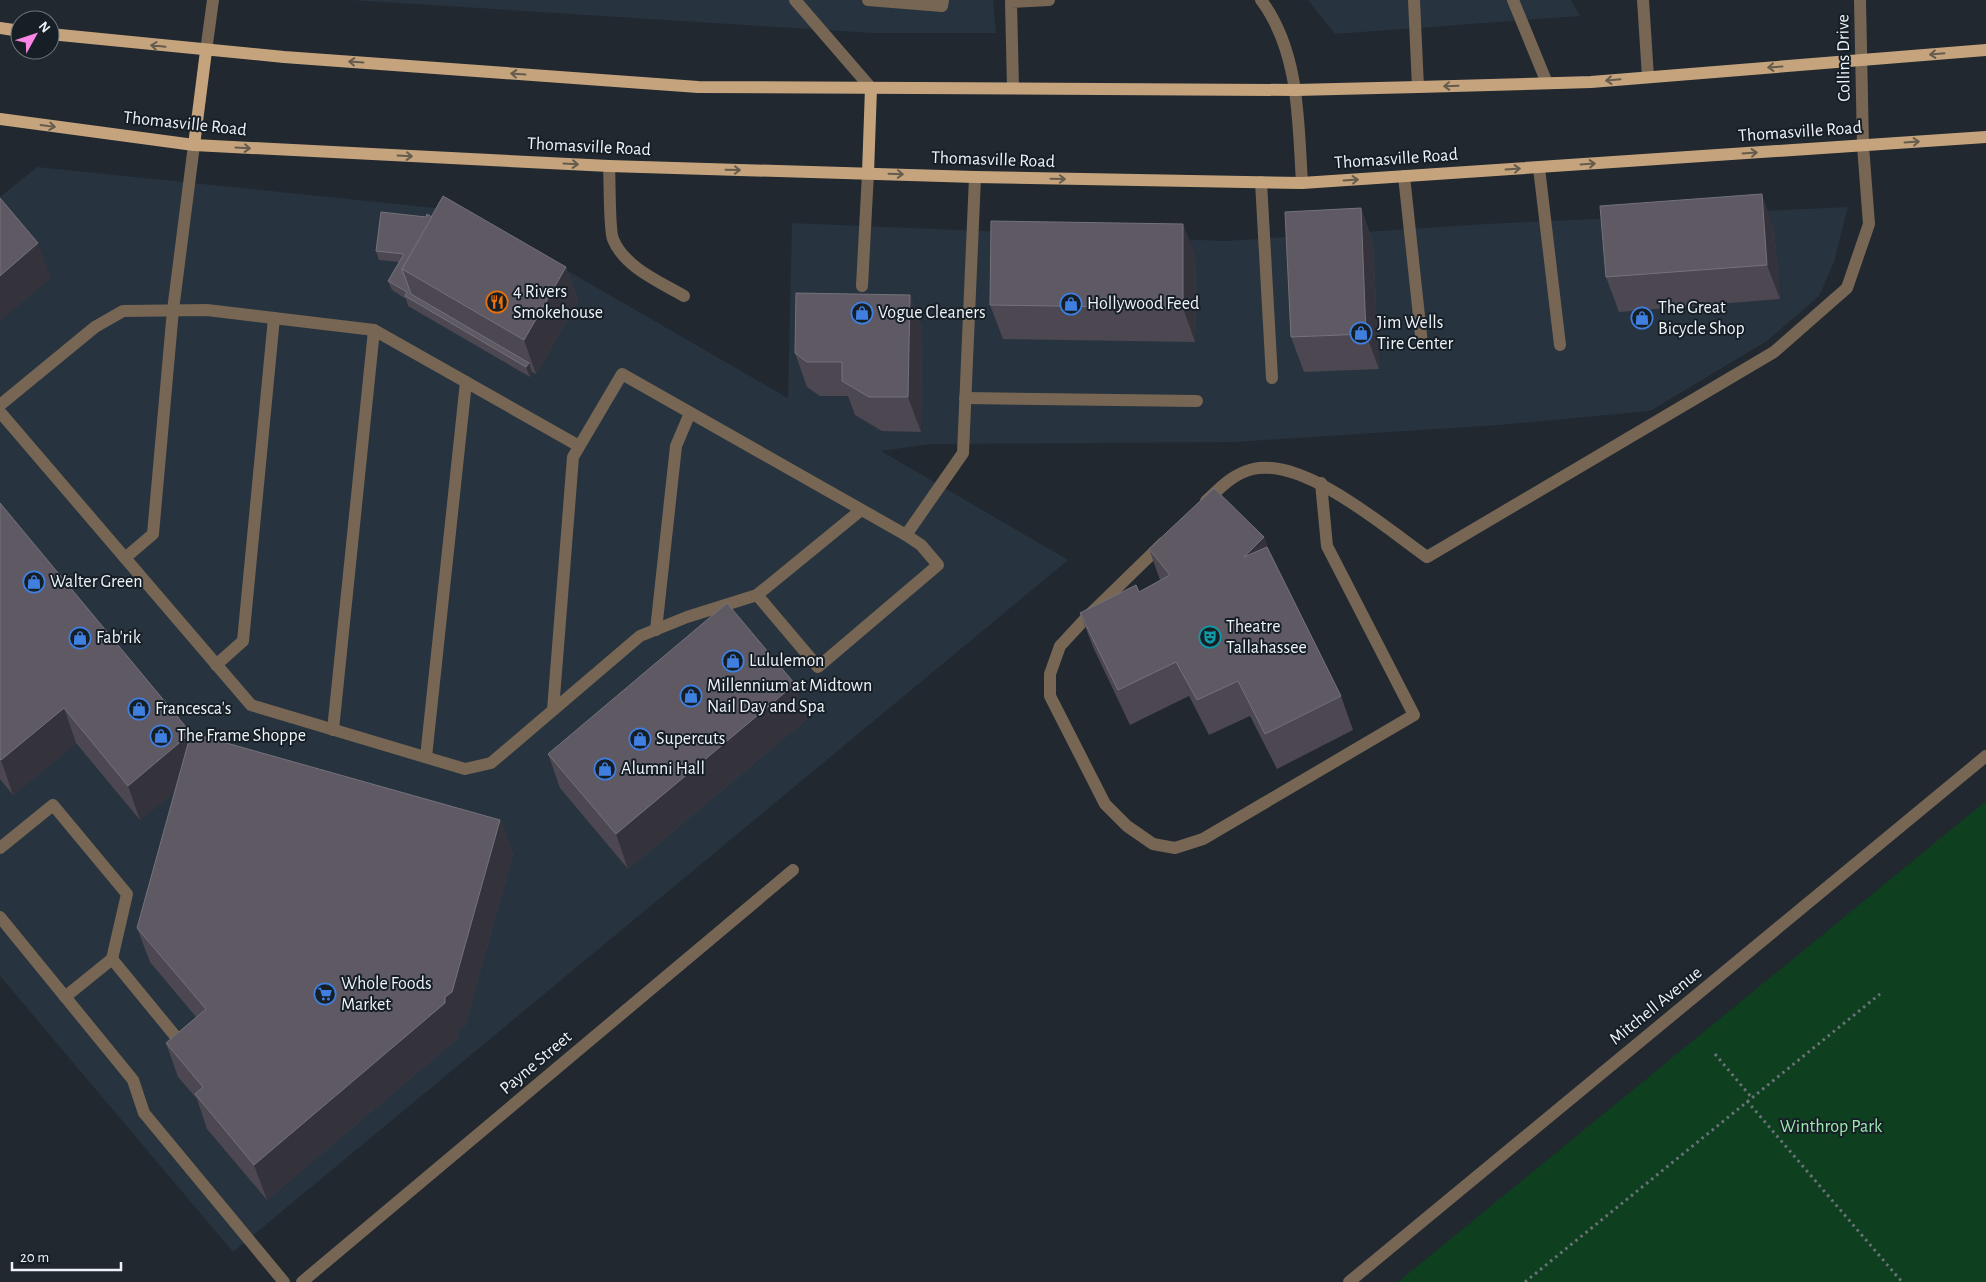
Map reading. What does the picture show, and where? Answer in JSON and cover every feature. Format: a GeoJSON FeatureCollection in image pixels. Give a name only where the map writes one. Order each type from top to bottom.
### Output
{"type":"FeatureCollection","features":[{"type":"Feature","properties":{"kind":"main road"},"geometry":{"type":"LineString","coordinates":[[60,35],[206,51],[698,87],[1296,90],[1418,87],[1547,83],[1648,77],[1986,50]]}},
{"type":"Feature","properties":{"kind":"main road"},"geometry":{"type":"LineString","coordinates":[[194,145],[206,51]]}},
{"type":"Feature","properties":{"kind":"main road"},"geometry":{"type":"LineString","coordinates":[[868,173],[871,88]]}},
{"type":"Feature","properties":{"kind":"main road","name":"Thomasville Road"},"geometry":{"type":"LineString","coordinates":[[0,119],[194,145],[609,166],[975,178],[1302,183],[1986,137]]}},
{"type":"Feature","properties":{"kind":"street"},"geometry":{"type":"LineString","coordinates":[[206,51],[213,0]]}},
{"type":"Feature","properties":{"kind":"street"},"geometry":{"type":"LineString","coordinates":[[795,0],[871,88]]}},
{"type":"Feature","properties":{"kind":"street"},"geometry":{"type":"LineString","coordinates":[[868,0],[942,6],[943,0]]}},
{"type":"Feature","properties":{"kind":"street"},"geometry":{"type":"LineString","coordinates":[[1013,88],[1011,2],[1049,0]]}},
{"type":"Feature","properties":{"kind":"street"},"geometry":{"type":"LineString","coordinates":[[1261,0],[1282,39],[1296,90],[1302,183]]}},
{"type":"Feature","properties":{"kind":"street"},"geometry":{"type":"LineString","coordinates":[[1414,0],[1418,87]]}},
{"type":"Feature","properties":{"kind":"street"},"geometry":{"type":"LineString","coordinates":[[1513,0],[1547,83]]}},
{"type":"Feature","properties":{"kind":"street"},"geometry":{"type":"LineString","coordinates":[[1643,0],[1648,77]]}},
{"type":"Feature","properties":{"kind":"street","name":"Collins Drive"},"geometry":{"type":"LineString","coordinates":[[1321,483],[1427,557],[1774,352],[1847,288],[1869,224],[1863,146],[1860,0]]}},
{"type":"Feature","properties":{"kind":"street"},"geometry":{"type":"LineString","coordinates":[[125,558],[153,534],[173,310],[194,145]]}},
{"type":"Feature","properties":{"kind":"street"},"geometry":{"type":"LineString","coordinates":[[609,166],[612,238],[622,255],[649,276],[684,296]]}},
{"type":"Feature","properties":{"kind":"street"},"geometry":{"type":"LineString","coordinates":[[1540,168],[1560,345]]}},
{"type":"Feature","properties":{"kind":"street"},"geometry":{"type":"LineString","coordinates":[[862,286],[868,173]]}},
{"type":"Feature","properties":{"kind":"street"},"geometry":{"type":"LineString","coordinates":[[1404,176],[1422,344]]}},
{"type":"Feature","properties":{"kind":"street"},"geometry":{"type":"LineString","coordinates":[[906,535],[963,453],[975,178]]}},
{"type":"Feature","properties":{"kind":"street"},"geometry":{"type":"LineString","coordinates":[[1261,182],[1272,378]]}},
{"type":"Feature","properties":{"kind":"street"},"geometry":{"type":"LineString","coordinates":[[0,405],[100,324],[123,311],[207,310],[374,330],[580,446]]}},
{"type":"Feature","properties":{"kind":"street"},"geometry":{"type":"LineString","coordinates":[[216,665],[243,641],[274,318]]}},
{"type":"Feature","properties":{"kind":"street"},"geometry":{"type":"LineString","coordinates":[[333,730],[374,330]]}},
{"type":"Feature","properties":{"kind":"street"},"geometry":{"type":"LineString","coordinates":[[553,710],[573,457],[622,374],[906,535],[921,545],[938,565],[818,668],[757,595]]}},
{"type":"Feature","properties":{"kind":"street"},"geometry":{"type":"LineString","coordinates":[[426,758],[466,382]]}},
{"type":"Feature","properties":{"kind":"street"},"geometry":{"type":"LineString","coordinates":[[965,398],[1197,401]]}},
{"type":"Feature","properties":{"kind":"street"},"geometry":{"type":"LineString","coordinates":[[0,412],[251,705],[464,769],[491,763],[640,636],[687,617],[757,595],[861,510]]}},
{"type":"Feature","properties":{"kind":"street"},"geometry":{"type":"LineString","coordinates":[[656,630],[676,446],[690,412]]}},
{"type":"Feature","properties":{"kind":"street"},"geometry":{"type":"LineString","coordinates":[[1170,536],[1060,646],[1050,674],[1050,696],[1105,804],[1127,826],[1153,844],[1175,848],[1203,839],[1414,715],[1327,546],[1321,483],[1283,468],[1253,469],[1226,482],[1198,509]]}},
{"type":"Feature","properties":{"kind":"street","name":"Mitchell Avenue"},"geometry":{"type":"LineString","coordinates":[[1348,1282],[1986,756]]}},
{"type":"Feature","properties":{"kind":"street"},"geometry":{"type":"LineString","coordinates":[[0,848],[53,805],[127,894],[112,960],[65,997]]}},
{"type":"Feature","properties":{"kind":"street","name":"Payne Street"},"geometry":{"type":"LineString","coordinates":[[302,1282],[793,870]]}},
{"type":"Feature","properties":{"kind":"street"},"geometry":{"type":"LineString","coordinates":[[0,917],[133,1080],[144,1113],[284,1282]]}},
{"type":"Feature","properties":{"kind":"street"},"geometry":{"type":"LineString","coordinates":[[112,960],[191,1056]]}},
{"type":"Feature","properties":{"kind":"path"},"geometry":{"type":"LineString","coordinates":[[1525,1282],[1880,994]]}},
{"type":"Feature","properties":{"kind":"path"},"geometry":{"type":"LineString","coordinates":[[1715,1054],[1752,1098]]}},
{"type":"Feature","properties":{"kind":"path"},"geometry":{"type":"LineString","coordinates":[[1747,1102],[1902,1282]]}},
{"type":"Feature","properties":{"kind":"shaded area"},"geometry":{"type":"Polygon","coordinates":[[[351,0],[993,0],[996,33],[872,33],[351,0]]]}},
{"type":"Feature","properties":{"kind":"shaded area"},"geometry":{"type":"Polygon","coordinates":[[[1308,0],[1571,0],[1580,16],[1335,34],[1308,0]]]}},
{"type":"Feature","properties":{"kind":"shaded area"},"geometry":{"type":"Polygon","coordinates":[[[37,167],[464,211],[788,398],[792,223],[1224,241],[1486,224],[1848,207],[1834,262],[1819,296],[1767,341],[1650,411],[1499,425],[1235,442],[931,444],[881,451],[1068,560],[233,1252],[0,976],[0,197],[37,167]]]}},
{"type":"Feature","properties":{"kind":"green space","name":"Winthrop Park"},"geometry":{"type":"Polygon","coordinates":[[[1986,801],[1986,1282],[1398,1282],[1986,801]]]}},
{"type":"Feature","properties":{"kind":"building"},"geometry":{"type":"Polygon","coordinates":[[[1762,194],[1767,265],[1606,277],[1600,206],[1762,194]]]}},
{"type":"Feature","properties":{"kind":"building"},"geometry":{"type":"Polygon","coordinates":[[[443,196],[566,267],[524,340],[402,269],[443,196]]]}},
{"type":"Feature","properties":{"kind":"building"},"geometry":{"type":"Polygon","coordinates":[[[0,198],[38,243],[0,276],[0,198]]]}},
{"type":"Feature","properties":{"kind":"building"},"geometry":{"type":"Polygon","coordinates":[[[1361,208],[1366,334],[1291,337],[1285,212],[1361,208]]]}},
{"type":"Feature","properties":{"kind":"building"},"geometry":{"type":"Polygon","coordinates":[[[381,212],[426,217],[427,214],[432,217],[402,269],[411,294],[529,363],[526,367],[405,296],[407,292],[388,281],[404,254],[376,251],[381,212]]]}},
{"type":"Feature","properties":{"kind":"building"},"geometry":{"type":"Polygon","coordinates":[[[991,221],[1183,224],[1183,308],[990,305],[991,221]]]}},
{"type":"Feature","properties":{"kind":"building"},"geometry":{"type":"Polygon","coordinates":[[[796,293],[910,295],[908,397],[869,397],[842,381],[842,362],[807,362],[795,353],[796,293]]]}},
{"type":"Feature","properties":{"kind":"building","name":"Theatre Tallahassee"},"geometry":{"type":"Polygon","coordinates":[[[1214,488],[1264,537],[1244,557],[1267,547],[1341,696],[1265,734],[1238,681],[1197,700],[1176,662],[1118,690],[1080,613],[1136,585],[1139,592],[1170,575],[1149,549],[1214,488]]]}},
{"type":"Feature","properties":{"kind":"building"},"geometry":{"type":"Polygon","coordinates":[[[0,503],[191,733],[128,786],[64,708],[0,759],[0,503]]]}},
{"type":"Feature","properties":{"kind":"building"},"geometry":{"type":"Polygon","coordinates":[[[727,603],[795,684],[616,834],[548,754],[727,603]]]}},
{"type":"Feature","properties":{"kind":"building","name":"Whole Foods Market"},"geometry":{"type":"Polygon","coordinates":[[[191,733],[500,820],[452,992],[445,997],[445,1003],[254,1165],[195,1094],[203,1087],[166,1043],[206,1009],[137,928],[191,733]]]}},
{"type":"Feature","properties":{"kind":"place","name":"4 Rivers Smokehouse"},"geometry":{"type":"Point","coordinates":[497,302]}},
{"type":"Feature","properties":{"kind":"place","name":"Hollywood Feed"},"geometry":{"type":"Point","coordinates":[1071,304]}},
{"type":"Feature","properties":{"kind":"place","name":"Vogue Cleaners"},"geometry":{"type":"Point","coordinates":[862,313]}},
{"type":"Feature","properties":{"kind":"place","name":"The Great Bicycle Shop"},"geometry":{"type":"Point","coordinates":[1642,318]}},
{"type":"Feature","properties":{"kind":"place","name":"Jim Wells Tire Center"},"geometry":{"type":"Point","coordinates":[1361,333]}},
{"type":"Feature","properties":{"kind":"place","name":"Walter Green"},"geometry":{"type":"Point","coordinates":[34,582]}},
{"type":"Feature","properties":{"kind":"place","name":"Theatre Tallahassee"},"geometry":{"type":"Point","coordinates":[1210,637]}},
{"type":"Feature","properties":{"kind":"place","name":"Fab'rik"},"geometry":{"type":"Point","coordinates":[80,638]}},
{"type":"Feature","properties":{"kind":"place","name":"Lululemon"},"geometry":{"type":"Point","coordinates":[733,661]}},
{"type":"Feature","properties":{"kind":"place","name":"Millennium at Midtown Nail Day and Spa"},"geometry":{"type":"Point","coordinates":[691,696]}},
{"type":"Feature","properties":{"kind":"place","name":"Francesca's"},"geometry":{"type":"Point","coordinates":[139,709]}},
{"type":"Feature","properties":{"kind":"place","name":"The Frame Shoppe"},"geometry":{"type":"Point","coordinates":[161,736]}},
{"type":"Feature","properties":{"kind":"place","name":"Supercuts"},"geometry":{"type":"Point","coordinates":[640,739]}},
{"type":"Feature","properties":{"kind":"place","name":"Alumni Hall"},"geometry":{"type":"Point","coordinates":[605,769]}},
{"type":"Feature","properties":{"kind":"place","name":"Whole Foods Market"},"geometry":{"type":"Point","coordinates":[325,994]}}]}
